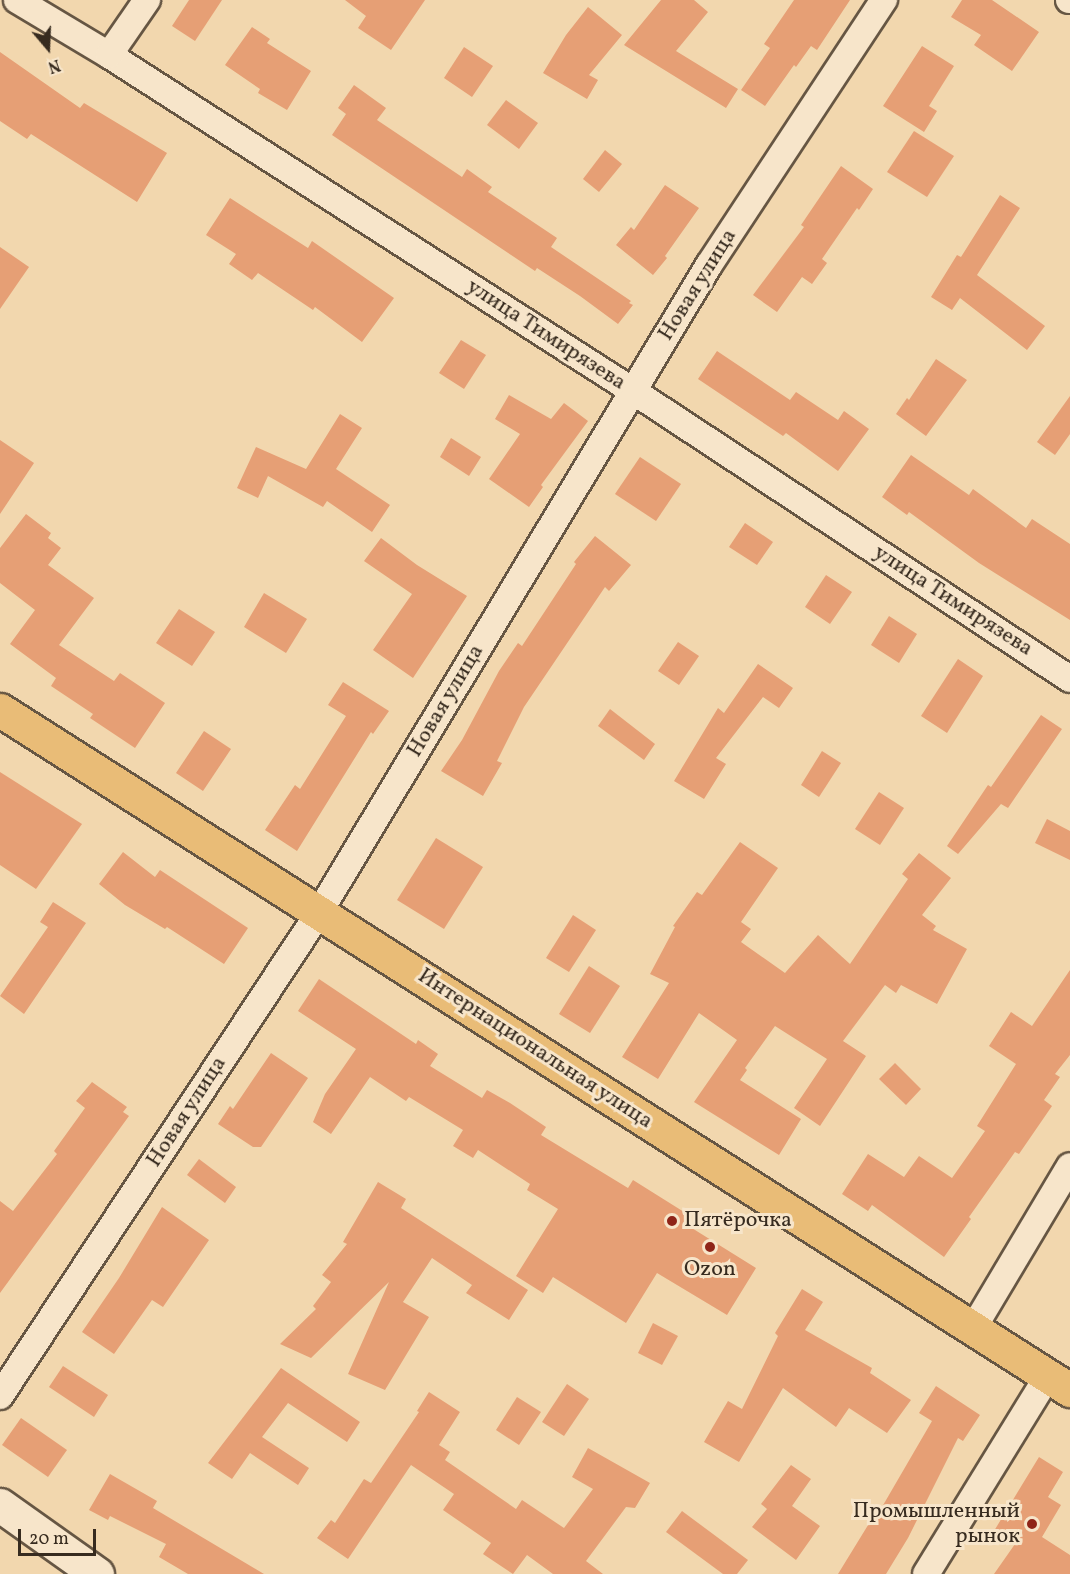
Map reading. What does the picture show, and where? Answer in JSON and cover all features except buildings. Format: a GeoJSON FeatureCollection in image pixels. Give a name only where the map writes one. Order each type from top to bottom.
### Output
{"type":"FeatureCollection","features":[{"type":"Feature","properties":{"kind":"main road","name":"Интернациональная улица"},"geometry":{"type":"LineString","coordinates":[[0,710],[320,911],[1059,1383]]}},
{"type":"Feature","properties":{"kind":"street","name":"улица Тимирязева"},"geometry":{"type":"LineString","coordinates":[[17,0],[109,55],[633,391],[1070,679]]}},
{"type":"Feature","properties":{"kind":"street"},"geometry":{"type":"LineString","coordinates":[[109,55],[147,0]]}},
{"type":"Feature","properties":{"kind":"street","name":"Новая улица"},"geometry":{"type":"LineString","coordinates":[[0,1396],[320,911],[709,265],[884,0]]}},
{"type":"Feature","properties":{"kind":"street"},"geometry":{"type":"LineString","coordinates":[[974,1327],[1070,1166]]}},
{"type":"Feature","properties":{"kind":"street"},"geometry":{"type":"LineString","coordinates":[[926,1574],[1059,1383]]}},
{"type":"Feature","properties":{"kind":"street"},"geometry":{"type":"LineString","coordinates":[[0,1505],[97,1574]]}},
{"type":"Feature","properties":{"kind":"place","name":"Пятёрочка"},"geometry":{"type":"Point","coordinates":[672,1221]}},
{"type":"Feature","properties":{"kind":"place","name":"Ozon"},"geometry":{"type":"Point","coordinates":[710,1247]}},
{"type":"Feature","properties":{"kind":"place","name":"Промышленный рынок"},"geometry":{"type":"Point","coordinates":[1032,1524]}}]}
